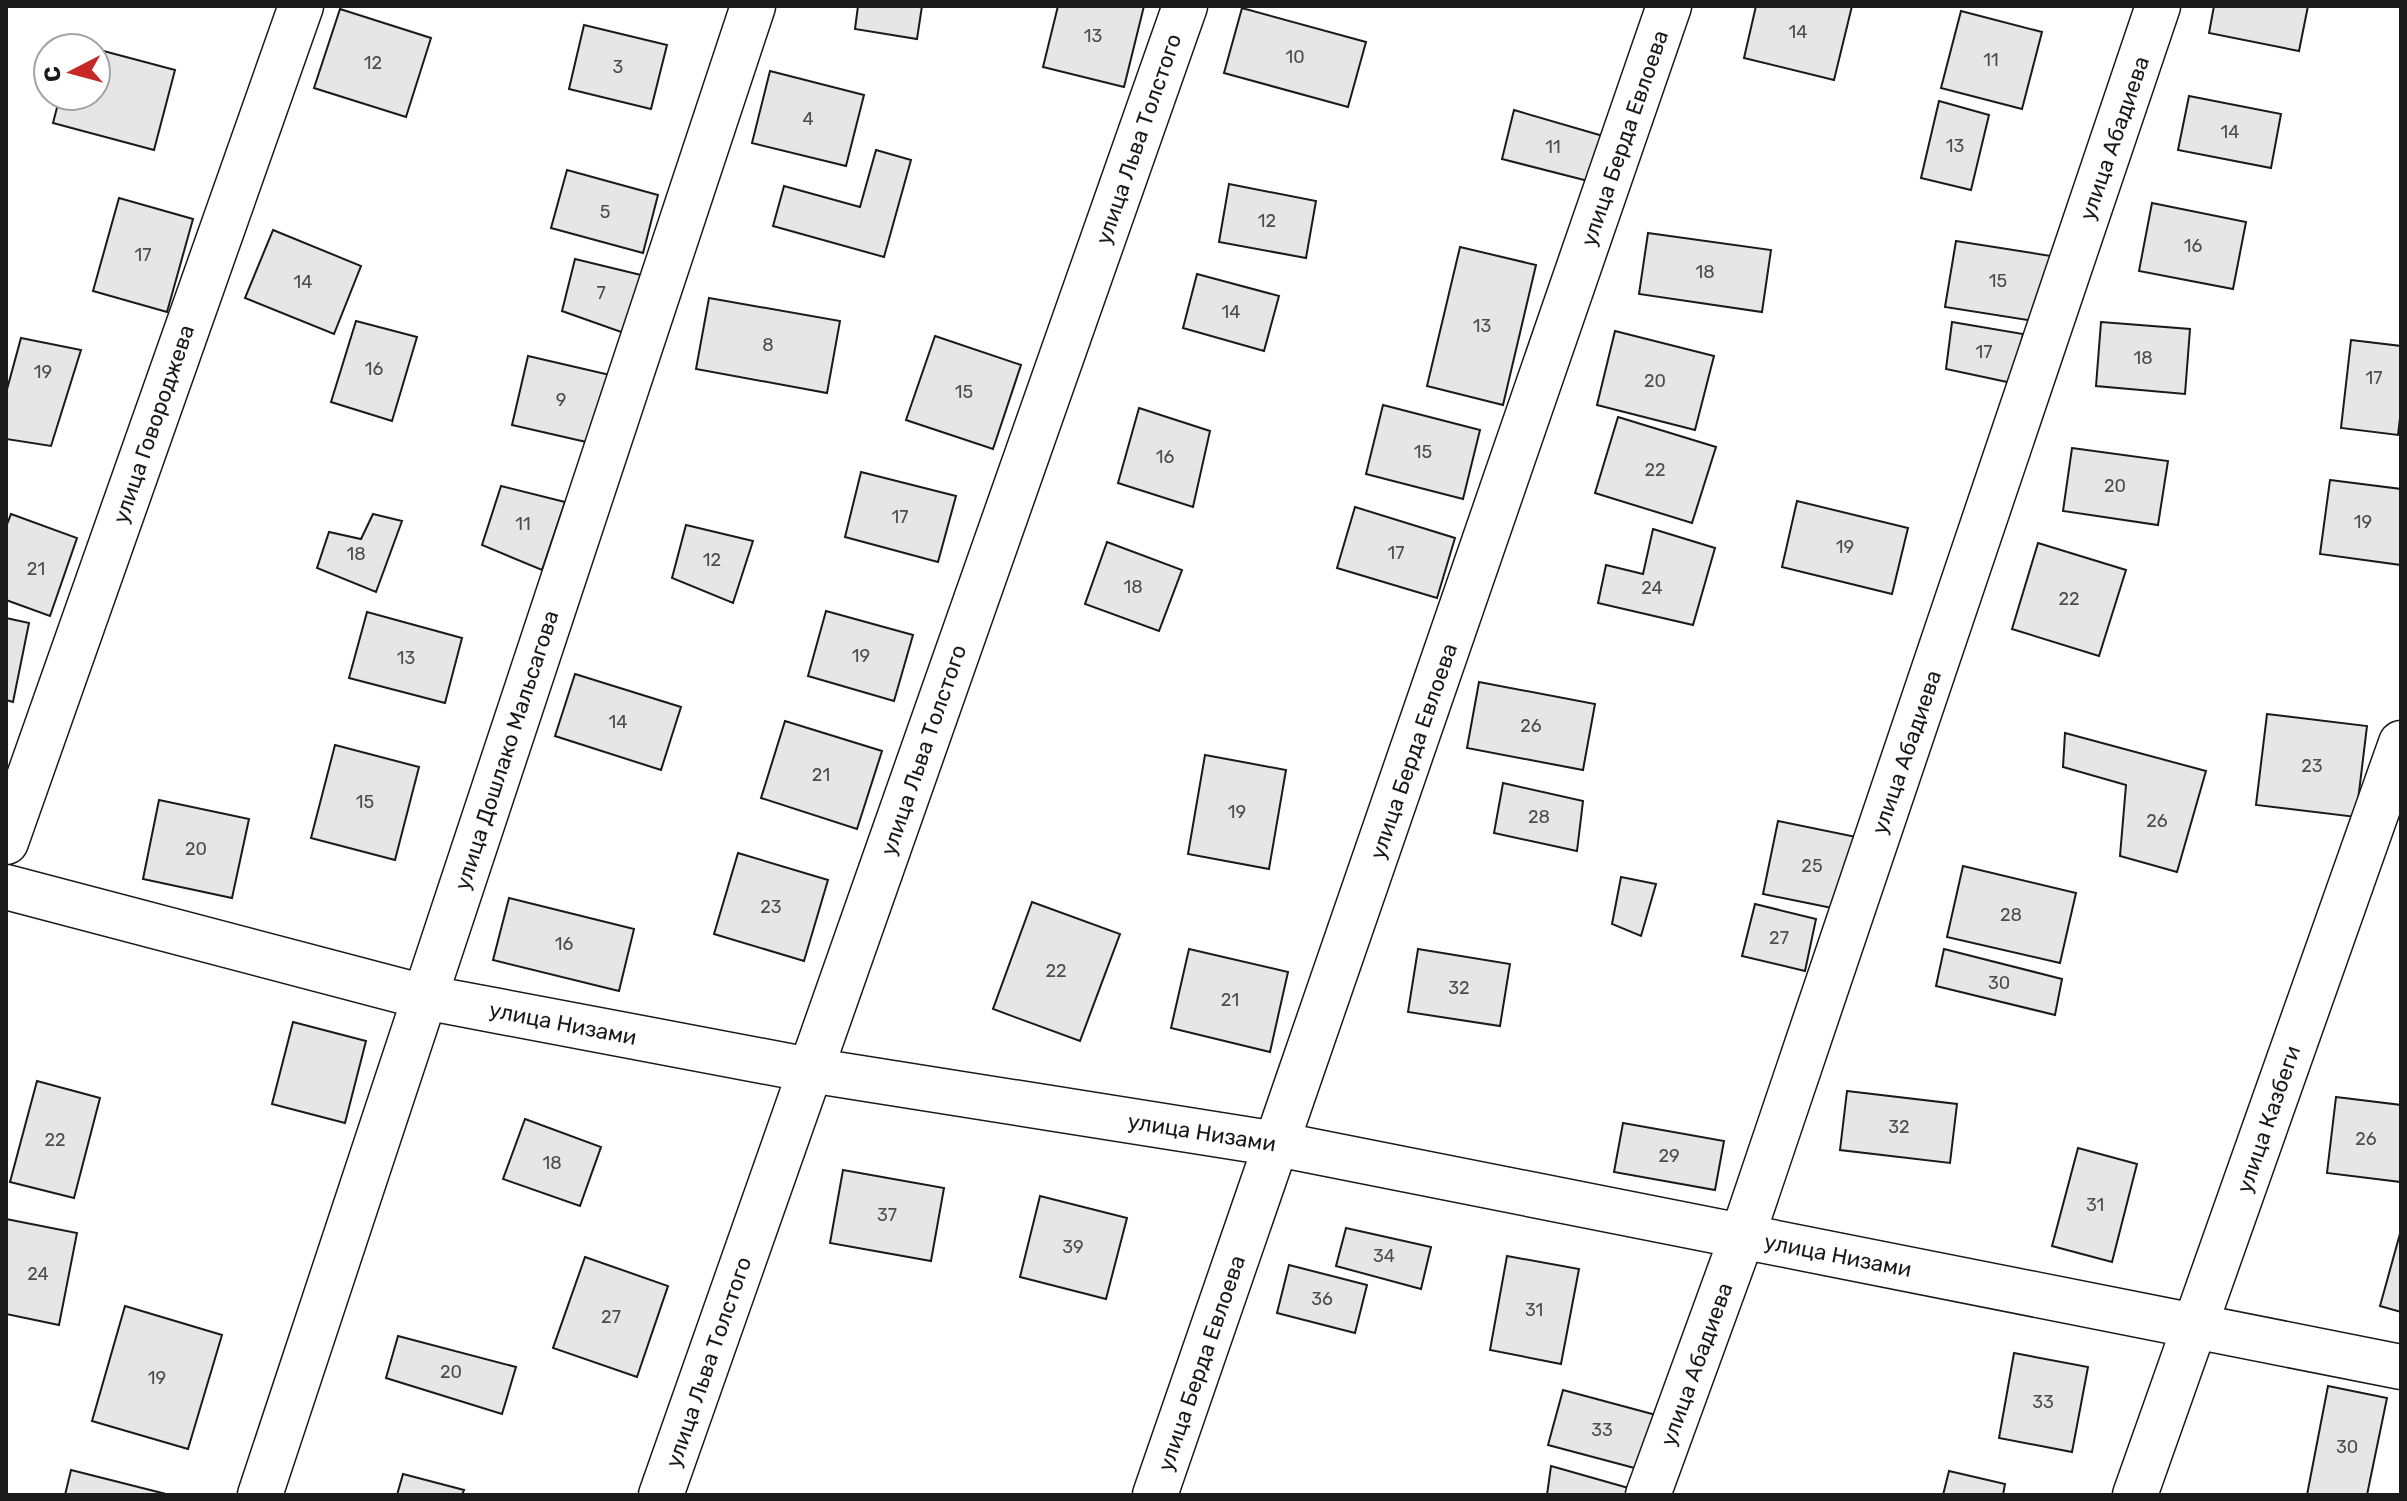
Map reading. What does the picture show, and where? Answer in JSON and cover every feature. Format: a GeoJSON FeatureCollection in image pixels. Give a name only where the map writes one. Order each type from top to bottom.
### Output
{"type":"FeatureCollection","features":[{"type":"Feature","properties":{"kind":"street","name":"улица Говороджева"},"geometry":{"type":"LineString","coordinates":[[6,842],[301,6]]}},
{"type":"Feature","properties":{"kind":"street","name":"улица Дошлако Мальсагова"},"geometry":{"type":"LineString","coordinates":[[260,1495],[753,6]]}},
{"type":"Feature","properties":{"kind":"street","name":"улица Льва Толстого"},"geometry":{"type":"LineString","coordinates":[[661,1495],[1185,6]]}},
{"type":"Feature","properties":{"kind":"street","name":"улица Берда Евлоева"},"geometry":{"type":"LineString","coordinates":[[1155,1495],[1669,6]]}},
{"type":"Feature","properties":{"kind":"street","name":"улица Абадиева"},"geometry":{"type":"LineString","coordinates":[[1648,1495],[1742,1237],[2158,6]]}},
{"type":"Feature","properties":{"kind":"street","name":"улица Казбеги"},"geometry":{"type":"LineString","coordinates":[[2135,1495],[2401,743]]}},
{"type":"Feature","properties":{"kind":"street","name":"улица Низами"},"geometry":{"type":"LineString","coordinates":[[6,887],[424,997],[810,1070],[1277,1144],[2401,1367]]}},
{"type":"Feature","properties":{"kind":"building"},"geometry":{"type":"Polygon","coordinates":[[[858,6],[922,6],[917,39],[855,29],[858,6]]]}},
{"type":"Feature","properties":{"kind":"building"},"geometry":{"type":"Polygon","coordinates":[[[1058,6],[1144,6],[1124,87],[1043,67],[1058,6]]]}},
{"type":"Feature","properties":{"kind":"building"},"geometry":{"type":"Polygon","coordinates":[[[1756,6],[1852,6],[1834,80],[1744,58],[1756,6]]]}},
{"type":"Feature","properties":{"kind":"building"},"geometry":{"type":"Polygon","coordinates":[[[2214,6],[2308,6],[2299,51],[2209,33],[2214,6]]]}},
{"type":"Feature","properties":{"kind":"building"},"geometry":{"type":"Polygon","coordinates":[[[1242,8],[1366,42],[1348,107],[1224,73],[1242,8]]]}},
{"type":"Feature","properties":{"kind":"building"},"geometry":{"type":"Polygon","coordinates":[[[340,9],[431,38],[406,117],[314,88],[340,9]]]}},
{"type":"Feature","properties":{"kind":"building"},"geometry":{"type":"Polygon","coordinates":[[[1961,11],[2042,32],[2022,109],[1941,88],[1961,11]]]}},
{"type":"Feature","properties":{"kind":"building"},"geometry":{"type":"Polygon","coordinates":[[[584,25],[667,45],[651,109],[569,89],[584,25]]]}},
{"type":"Feature","properties":{"kind":"building"},"geometry":{"type":"Polygon","coordinates":[[[112,53],[175,70],[154,150],[53,123],[56,112],[112,112],[112,53]]]}},
{"type":"Feature","properties":{"kind":"building"},"geometry":{"type":"Polygon","coordinates":[[[770,71],[864,95],[846,166],[752,143],[770,71]]]}},
{"type":"Feature","properties":{"kind":"building"},"geometry":{"type":"Polygon","coordinates":[[[2189,96],[2281,114],[2271,168],[2178,150],[2189,96]]]}},
{"type":"Feature","properties":{"kind":"building"},"geometry":{"type":"Polygon","coordinates":[[[1939,101],[1989,115],[1971,190],[1921,178],[1939,101]]]}},
{"type":"Feature","properties":{"kind":"building"},"geometry":{"type":"Polygon","coordinates":[[[1514,110],[1603,136],[1592,182],[1502,159],[1514,110]]]}},
{"type":"Feature","properties":{"kind":"building"},"geometry":{"type":"Polygon","coordinates":[[[876,150],[911,160],[884,257],[773,226],[784,186],[860,207],[876,150]]]}},
{"type":"Feature","properties":{"kind":"building"},"geometry":{"type":"Polygon","coordinates":[[[567,170],[658,195],[643,253],[551,228],[567,170]]]}},
{"type":"Feature","properties":{"kind":"building"},"geometry":{"type":"Polygon","coordinates":[[[1229,184],[1316,201],[1306,258],[1219,242],[1229,184]]]}},
{"type":"Feature","properties":{"kind":"building"},"geometry":{"type":"Polygon","coordinates":[[[119,198],[193,219],[167,312],[93,291],[119,198]]]}},
{"type":"Feature","properties":{"kind":"building"},"geometry":{"type":"Polygon","coordinates":[[[2152,203],[2246,222],[2233,289],[2139,271],[2152,203]]]}},
{"type":"Feature","properties":{"kind":"building"},"geometry":{"type":"Polygon","coordinates":[[[273,230],[361,266],[334,334],[245,298],[273,230]]]}},
{"type":"Feature","properties":{"kind":"building"},"geometry":{"type":"Polygon","coordinates":[[[1648,233],[1771,250],[1762,312],[1639,294],[1648,233]]]}},
{"type":"Feature","properties":{"kind":"building"},"geometry":{"type":"Polygon","coordinates":[[[1956,241],[2051,256],[2041,322],[1945,307],[1956,241]]]}},
{"type":"Feature","properties":{"kind":"building"},"geometry":{"type":"Polygon","coordinates":[[[1460,247],[1536,265],[1503,405],[1427,386],[1460,247]]]}},
{"type":"Feature","properties":{"kind":"building"},"geometry":{"type":"Polygon","coordinates":[[[575,259],[641,275],[624,333],[562,311],[575,259]]]}},
{"type":"Feature","properties":{"kind":"building"},"geometry":{"type":"Polygon","coordinates":[[[1197,274],[1279,296],[1264,351],[1183,328],[1197,274]]]}},
{"type":"Feature","properties":{"kind":"building"},"geometry":{"type":"Polygon","coordinates":[[[709,298],[840,321],[827,393],[696,369],[709,298]]]}},
{"type":"Feature","properties":{"kind":"building"},"geometry":{"type":"Polygon","coordinates":[[[356,321],[417,337],[392,421],[331,402],[356,321]]]}},
{"type":"Feature","properties":{"kind":"building"},"geometry":{"type":"Polygon","coordinates":[[[1952,322],[2023,334],[2012,383],[1946,369],[1952,322]]]}},
{"type":"Feature","properties":{"kind":"building"},"geometry":{"type":"Polygon","coordinates":[[[2101,322],[2190,329],[2185,394],[2096,386],[2101,322]]]}},
{"type":"Feature","properties":{"kind":"building"},"geometry":{"type":"Polygon","coordinates":[[[1615,331],[1714,356],[1695,430],[1597,405],[1615,331]]]}},
{"type":"Feature","properties":{"kind":"building"},"geometry":{"type":"Polygon","coordinates":[[[935,336],[1021,365],[993,449],[906,420],[935,336]]]}},
{"type":"Feature","properties":{"kind":"building"},"geometry":{"type":"Polygon","coordinates":[[[21,338],[81,350],[51,446],[6,439],[6,393],[21,338]]]}},
{"type":"Feature","properties":{"kind":"building"},"geometry":{"type":"Polygon","coordinates":[[[2351,340],[2401,346],[2398,435],[2341,428],[2351,340]]]}},
{"type":"Feature","properties":{"kind":"building"},"geometry":{"type":"Polygon","coordinates":[[[528,356],[610,375],[595,444],[512,425],[528,356]]]}},
{"type":"Feature","properties":{"kind":"building"},"geometry":{"type":"Polygon","coordinates":[[[1383,405],[1480,430],[1463,499],[1366,474],[1383,405]]]}},
{"type":"Feature","properties":{"kind":"building"},"geometry":{"type":"Polygon","coordinates":[[[1139,408],[1210,431],[1193,507],[1118,483],[1139,408]]]}},
{"type":"Feature","properties":{"kind":"building"},"geometry":{"type":"Polygon","coordinates":[[[1618,417],[1716,447],[1692,523],[1595,493],[1618,417]]]}},
{"type":"Feature","properties":{"kind":"building"},"geometry":{"type":"Polygon","coordinates":[[[2072,448],[2168,461],[2158,525],[2063,511],[2072,448]]]}},
{"type":"Feature","properties":{"kind":"building"},"geometry":{"type":"Polygon","coordinates":[[[861,472],[956,496],[938,562],[845,537],[861,472]]]}},
{"type":"Feature","properties":{"kind":"building"},"geometry":{"type":"Polygon","coordinates":[[[2330,480],[2401,489],[2401,565],[2320,554],[2330,480]]]}},
{"type":"Feature","properties":{"kind":"building"},"geometry":{"type":"Polygon","coordinates":[[[501,486],[565,502],[542,570],[482,545],[501,486]]]}},
{"type":"Feature","properties":{"kind":"building"},"geometry":{"type":"Polygon","coordinates":[[[1797,501],[1908,528],[1892,594],[1782,567],[1797,501]]]}},
{"type":"Feature","properties":{"kind":"building"},"geometry":{"type":"Polygon","coordinates":[[[1355,507],[1455,538],[1437,598],[1337,568],[1355,507]]]}},
{"type":"Feature","properties":{"kind":"building"},"geometry":{"type":"Polygon","coordinates":[[[11,514],[77,538],[50,616],[6,600],[6,527],[11,514]]]}},
{"type":"Feature","properties":{"kind":"building"},"geometry":{"type":"Polygon","coordinates":[[[373,514],[402,521],[376,592],[317,568],[329,532],[361,539],[373,514]]]}},
{"type":"Feature","properties":{"kind":"building"},"geometry":{"type":"Polygon","coordinates":[[[686,525],[753,541],[733,603],[672,578],[686,525]]]}},
{"type":"Feature","properties":{"kind":"building"},"geometry":{"type":"Polygon","coordinates":[[[1653,529],[1715,548],[1693,625],[1598,603],[1606,565],[1643,574],[1653,529]]]}},
{"type":"Feature","properties":{"kind":"building"},"geometry":{"type":"Polygon","coordinates":[[[1107,542],[1182,570],[1159,631],[1085,604],[1107,542]]]}},
{"type":"Feature","properties":{"kind":"building"},"geometry":{"type":"Polygon","coordinates":[[[2038,543],[2126,570],[2099,656],[2012,629],[2038,543]]]}},
{"type":"Feature","properties":{"kind":"building"},"geometry":{"type":"Polygon","coordinates":[[[826,611],[913,635],[894,701],[808,676],[826,611]]]}},
{"type":"Feature","properties":{"kind":"building"},"geometry":{"type":"Polygon","coordinates":[[[367,612],[462,638],[445,703],[349,678],[367,612]]]}},
{"type":"Feature","properties":{"kind":"building"},"geometry":{"type":"Polygon","coordinates":[[[6,618],[29,623],[13,702],[6,700],[6,618]]]}},
{"type":"Feature","properties":{"kind":"building"},"geometry":{"type":"Polygon","coordinates":[[[575,674],[681,707],[661,770],[555,736],[575,674]]]}},
{"type":"Feature","properties":{"kind":"building"},"geometry":{"type":"Polygon","coordinates":[[[1479,682],[1595,704],[1583,770],[1467,748],[1479,682]]]}},
{"type":"Feature","properties":{"kind":"building"},"geometry":{"type":"Polygon","coordinates":[[[2267,714],[2367,726],[2356,817],[2256,805],[2267,714]]]}},
{"type":"Feature","properties":{"kind":"building"},"geometry":{"type":"Polygon","coordinates":[[[785,721],[882,751],[857,829],[761,798],[785,721]]]}},
{"type":"Feature","properties":{"kind":"building"},"geometry":{"type":"Polygon","coordinates":[[[2065,733],[2206,771],[2177,872],[2120,856],[2126,785],[2063,767],[2065,733]]]}},
{"type":"Feature","properties":{"kind":"building"},"geometry":{"type":"Polygon","coordinates":[[[335,745],[419,767],[395,860],[311,838],[335,745]]]}},
{"type":"Feature","properties":{"kind":"building"},"geometry":{"type":"Polygon","coordinates":[[[1205,755],[1286,770],[1269,869],[1188,854],[1205,755]]]}},
{"type":"Feature","properties":{"kind":"building"},"geometry":{"type":"Polygon","coordinates":[[[1503,783],[1583,801],[1577,851],[1494,833],[1503,783]]]}},
{"type":"Feature","properties":{"kind":"building"},"geometry":{"type":"Polygon","coordinates":[[[159,800],[249,819],[232,898],[143,879],[159,800]]]}},
{"type":"Feature","properties":{"kind":"building"},"geometry":{"type":"Polygon","coordinates":[[[1778,821],[1861,838],[1847,911],[1763,894],[1778,821]]]}},
{"type":"Feature","properties":{"kind":"building"},"geometry":{"type":"Polygon","coordinates":[[[738,853],[828,880],[804,961],[714,934],[738,853]]]}},
{"type":"Feature","properties":{"kind":"building"},"geometry":{"type":"Polygon","coordinates":[[[1963,866],[2076,893],[2060,963],[1947,937],[1963,866]]]}},
{"type":"Feature","properties":{"kind":"building"},"geometry":{"type":"Polygon","coordinates":[[[1621,877],[1656,884],[1641,936],[1612,924],[1621,877]]]}},
{"type":"Feature","properties":{"kind":"building"},"geometry":{"type":"Polygon","coordinates":[[[509,898],[634,929],[619,991],[493,960],[509,898]]]}},
{"type":"Feature","properties":{"kind":"building"},"geometry":{"type":"Polygon","coordinates":[[[1032,902],[1120,934],[1080,1041],[993,1009],[1032,902]]]}},
{"type":"Feature","properties":{"kind":"building"},"geometry":{"type":"Polygon","coordinates":[[[1755,904],[1816,919],[1805,971],[1742,956],[1755,904]]]}},
{"type":"Feature","properties":{"kind":"building"},"geometry":{"type":"Polygon","coordinates":[[[1189,949],[1288,972],[1270,1052],[1171,1028],[1189,949]]]}},
{"type":"Feature","properties":{"kind":"building"},"geometry":{"type":"Polygon","coordinates":[[[1418,949],[1510,964],[1500,1026],[1408,1012],[1418,949]]]}},
{"type":"Feature","properties":{"kind":"building"},"geometry":{"type":"Polygon","coordinates":[[[1944,949],[2062,979],[2055,1015],[1936,986],[1944,949]]]}},
{"type":"Feature","properties":{"kind":"building"},"geometry":{"type":"Polygon","coordinates":[[[293,1022],[366,1041],[345,1123],[272,1104],[293,1022]]]}},
{"type":"Feature","properties":{"kind":"building"},"geometry":{"type":"Polygon","coordinates":[[[37,1081],[100,1098],[74,1198],[10,1182],[37,1081]]]}},
{"type":"Feature","properties":{"kind":"building"},"geometry":{"type":"Polygon","coordinates":[[[1847,1091],[1957,1104],[1950,1163],[1840,1150],[1847,1091]]]}},
{"type":"Feature","properties":{"kind":"building"},"geometry":{"type":"Polygon","coordinates":[[[2336,1097],[2401,1105],[2401,1182],[2327,1173],[2336,1097]]]}},
{"type":"Feature","properties":{"kind":"building"},"geometry":{"type":"Polygon","coordinates":[[[525,1119],[601,1147],[580,1206],[503,1179],[525,1119]]]}},
{"type":"Feature","properties":{"kind":"building"},"geometry":{"type":"Polygon","coordinates":[[[1623,1123],[1724,1141],[1715,1190],[1614,1172],[1623,1123]]]}},
{"type":"Feature","properties":{"kind":"building"},"geometry":{"type":"Polygon","coordinates":[[[2078,1148],[2137,1164],[2112,1262],[2052,1246],[2078,1148]]]}},
{"type":"Feature","properties":{"kind":"building"},"geometry":{"type":"Polygon","coordinates":[[[843,1170],[944,1188],[931,1261],[830,1243],[843,1170]]]}},
{"type":"Feature","properties":{"kind":"building"},"geometry":{"type":"Polygon","coordinates":[[[1040,1196],[1127,1218],[1106,1299],[1020,1277],[1040,1196]]]}},
{"type":"Feature","properties":{"kind":"building"},"geometry":{"type":"Polygon","coordinates":[[[6,1219],[77,1233],[59,1325],[6,1314],[6,1219]]]}},
{"type":"Feature","properties":{"kind":"building"},"geometry":{"type":"Polygon","coordinates":[[[1346,1228],[1431,1247],[1421,1289],[1336,1266],[1346,1228]]]}},
{"type":"Feature","properties":{"kind":"building"},"geometry":{"type":"Polygon","coordinates":[[[2401,1230],[2401,1312],[2380,1306],[2401,1230]]]}},
{"type":"Feature","properties":{"kind":"building"},"geometry":{"type":"Polygon","coordinates":[[[1507,1256],[1579,1269],[1561,1364],[1490,1350],[1507,1256]]]}},
{"type":"Feature","properties":{"kind":"building"},"geometry":{"type":"Polygon","coordinates":[[[585,1257],[668,1286],[637,1377],[553,1348],[585,1257]]]}},
{"type":"Feature","properties":{"kind":"building"},"geometry":{"type":"Polygon","coordinates":[[[1289,1265],[1367,1285],[1355,1333],[1277,1313],[1289,1265]]]}},
{"type":"Feature","properties":{"kind":"building"},"geometry":{"type":"Polygon","coordinates":[[[125,1306],[222,1335],[188,1449],[92,1421],[125,1306]]]}},
{"type":"Feature","properties":{"kind":"building"},"geometry":{"type":"Polygon","coordinates":[[[398,1336],[516,1367],[502,1414],[386,1378],[398,1336]]]}},
{"type":"Feature","properties":{"kind":"building"},"geometry":{"type":"Polygon","coordinates":[[[2014,1353],[2088,1367],[2072,1452],[1999,1438],[2014,1353]]]}},
{"type":"Feature","properties":{"kind":"building"},"geometry":{"type":"Polygon","coordinates":[[[2328,1386],[2387,1398],[2367,1495],[2307,1495],[2328,1386]]]}},
{"type":"Feature","properties":{"kind":"building"},"geometry":{"type":"Polygon","coordinates":[[[1563,1390],[1656,1415],[1642,1470],[1548,1445],[1563,1390]]]}},
{"type":"Feature","properties":{"kind":"building"},"geometry":{"type":"Polygon","coordinates":[[[1551,1466],[1632,1489],[1631,1495],[1547,1495],[1551,1466]]]}},
{"type":"Feature","properties":{"kind":"building"},"geometry":{"type":"Polygon","coordinates":[[[71,1470],[170,1495],[65,1495],[71,1470]]]}},
{"type":"Feature","properties":{"kind":"building"},"geometry":{"type":"Polygon","coordinates":[[[1949,1471],[2005,1484],[2003,1495],[1943,1495],[1949,1471]]]}},
{"type":"Feature","properties":{"kind":"building"},"geometry":{"type":"Polygon","coordinates":[[[403,1474],[464,1490],[462,1495],[397,1495],[403,1474]]]}}]}
